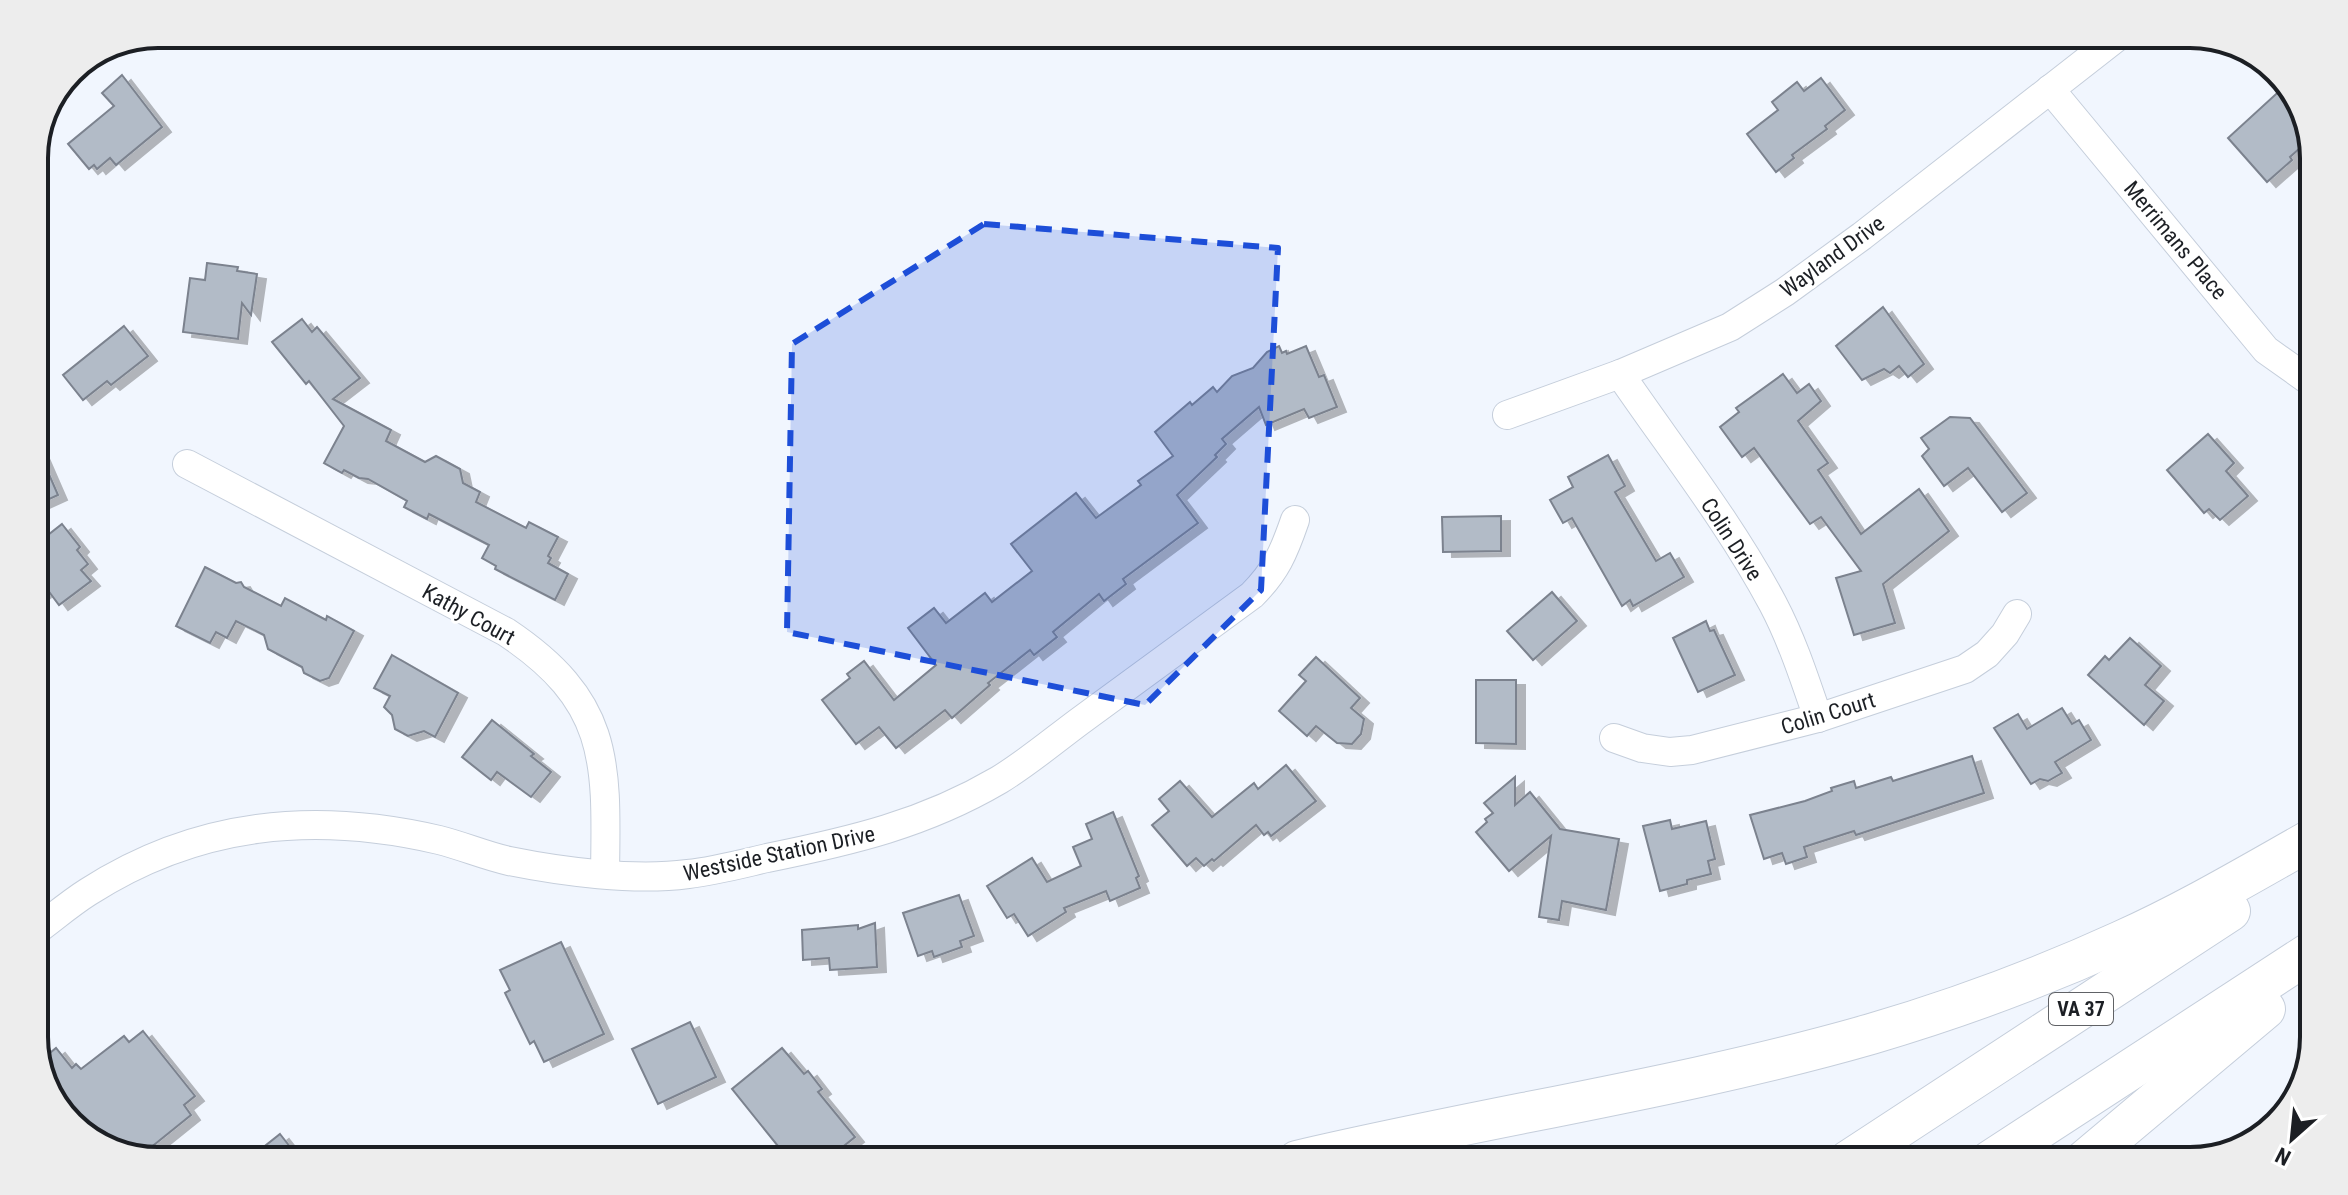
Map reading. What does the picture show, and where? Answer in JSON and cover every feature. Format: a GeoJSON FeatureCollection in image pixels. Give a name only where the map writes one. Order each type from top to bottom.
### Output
{"type":"FeatureCollection","features":[{"type":"Feature","properties":{"kind":"highway"},"geometry":{"type":"LineString","coordinates":[[1362,1147],[1717,1071],[1870,1034],[1957,1007],[2124,940],[2300,846]]}},
{"type":"Feature","properties":{"kind":"highway","name":"VA 37"},"geometry":{"type":"LineString","coordinates":[[1869,1147],[2300,865]]}},
{"type":"Feature","properties":{"kind":"highway"},"geometry":{"type":"LineString","coordinates":[[2011,1147],[2300,959]]}},
{"type":"Feature","properties":{"kind":"highway"},"geometry":{"type":"LineString","coordinates":[[2100,1147],[2300,981]]}},
{"type":"Feature","properties":{"kind":"street","name":"Wayland Drive"},"geometry":{"type":"LineString","coordinates":[[1507,415],[1620,374],[1730,327],[1785,292],[1862,236],[2103,48]]}},
{"type":"Feature","properties":{"kind":"street","name":"Merrimans Place"},"geometry":{"type":"LineString","coordinates":[[2050,89],[2266,350],[2300,374]]}},
{"type":"Feature","properties":{"kind":"street","name":"Colin Drive"},"geometry":{"type":"LineString","coordinates":[[1620,374],[1741,548],[1801,667],[1818,718]]}},
{"type":"Feature","properties":{"kind":"street","name":"Kathy Court"},"geometry":{"type":"LineString","coordinates":[[187,464],[506,632],[536,652],[556,671],[590,717],[599,740],[606,800],[605,873]]}},
{"type":"Feature","properties":{"kind":"street","name":"Westside Station Drive"},"geometry":{"type":"LineString","coordinates":[[48,922],[88,893],[135,866],[188,844],[266,826],[325,823],[384,828],[507,860],[605,873],[688,874],[844,842],[902,826],[1001,779],[1252,595],[1270,577],[1281,559],[1295,520]]}},
{"type":"Feature","properties":{"kind":"street","name":"Colin Court"},"geometry":{"type":"LineString","coordinates":[[1614,738],[1642,748],[1670,752],[1692,750],[1818,718],[1965,669],[1987,654],[2017,614]]}},
{"type":"Feature","properties":{"kind":"highlighted area"},"geometry":{"type":"Polygon","coordinates":[[[984,224],[1278,248],[1261,590],[1145,705],[787,632],[792,344],[984,224]]]}},
{"type":"Feature","properties":{"kind":"building"},"geometry":{"type":"Polygon","coordinates":[[[122,75],[162,127],[116,165],[110,158],[97,169],[94,165],[89,169],[68,144],[114,106],[102,93],[122,75]]]}},
{"type":"Feature","properties":{"kind":"building"},"geometry":{"type":"Polygon","coordinates":[[[1821,78],[1845,110],[1776,172],[1747,134],[1778,110],[1772,102],[1797,82],[1804,91],[1821,78]]]}},
{"type":"Feature","properties":{"kind":"building"},"geometry":{"type":"Polygon","coordinates":[[[2278,92],[2289,109],[2300,148],[2290,157],[2292,160],[2267,182],[2228,138],[2278,92]]]}},
{"type":"Feature","properties":{"kind":"building"},"geometry":{"type":"Polygon","coordinates":[[[207,263],[238,267],[237,271],[257,274],[251,315],[242,303],[238,339],[183,332],[190,278],[205,280],[207,263]]]}},
{"type":"Feature","properties":{"kind":"building"},"geometry":{"type":"Polygon","coordinates":[[[1883,307],[1924,364],[1908,377],[1899,366],[1890,373],[1884,369],[1862,380],[1836,346],[1883,307]]]}},
{"type":"Feature","properties":{"kind":"building"},"geometry":{"type":"Polygon","coordinates":[[[302,319],[312,332],[317,327],[360,378],[333,399],[391,430],[386,441],[425,462],[436,456],[460,469],[463,483],[480,492],[476,502],[526,528],[529,522],[558,537],[548,556],[551,558],[548,563],[568,574],[555,600],[495,569],[496,566],[482,558],[489,545],[429,514],[427,519],[404,507],[407,501],[368,479],[344,470],[342,473],[324,463],[344,426],[309,381],[306,384],[272,342],[302,319]]]}},
{"type":"Feature","properties":{"kind":"building"},"geometry":{"type":"Polygon","coordinates":[[[124,326],[148,356],[111,385],[107,381],[83,400],[63,375],[124,326]]]}},
{"type":"Feature","properties":{"kind":"building"},"geometry":{"type":"Polygon","coordinates":[[[1279,346],[1282,353],[1286,351],[1287,354],[1306,346],[1319,377],[1324,375],[1337,407],[1309,418],[1304,409],[1266,425],[1259,407],[1222,439],[1226,444],[1215,455],[1217,457],[1177,495],[1198,523],[1123,579],[1126,584],[1104,601],[1099,594],[1053,632],[1057,637],[1034,655],[1030,650],[988,683],[990,685],[952,718],[945,710],[896,748],[879,727],[856,744],[822,700],[850,678],[847,674],[864,661],[894,700],[936,665],[908,628],[934,608],[946,623],[985,593],[992,602],[1032,571],[1011,544],[1076,493],[1096,518],[1141,485],[1138,481],[1173,456],[1155,432],[1190,402],[1192,405],[1213,387],[1217,392],[1232,376],[1253,368],[1267,352],[1279,346]]]}},
{"type":"Feature","properties":{"kind":"building"},"geometry":{"type":"Polygon","coordinates":[[[1783,374],[1797,393],[1809,384],[1821,401],[1798,421],[1828,463],[1818,470],[1861,534],[1919,489],[1949,531],[1883,584],[1895,623],[1854,635],[1836,578],[1861,571],[1821,517],[1810,524],[1754,448],[1742,457],[1720,427],[1739,412],[1736,408],[1783,374]]]}},
{"type":"Feature","properties":{"kind":"building"},"geometry":{"type":"Polygon","coordinates":[[[1950,417],[1970,418],[2027,493],[2002,512],[1968,468],[1944,486],[1922,456],[1929,449],[1921,438],[1950,417]]]}},
{"type":"Feature","properties":{"kind":"building"},"geometry":{"type":"Polygon","coordinates":[[[2208,434],[2234,463],[2226,471],[2248,496],[2220,520],[2209,509],[2204,513],[2167,470],[2208,434]]]}},
{"type":"Feature","properties":{"kind":"building"},"geometry":{"type":"Polygon","coordinates":[[[1608,455],[1625,486],[1615,492],[1656,561],[1670,553],[1684,577],[1633,606],[1630,600],[1622,606],[1572,518],[1563,523],[1550,500],[1573,487],[1568,477],[1608,455]]]}},
{"type":"Feature","properties":{"kind":"building"},"geometry":{"type":"Polygon","coordinates":[[[48,472],[58,495],[48,500],[48,472]]]}},
{"type":"Feature","properties":{"kind":"building"},"geometry":{"type":"Polygon","coordinates":[[[1501,516],[1501,551],[1443,552],[1442,517],[1501,516]]]}},
{"type":"Feature","properties":{"kind":"building"},"geometry":{"type":"Polygon","coordinates":[[[62,524],[80,547],[77,550],[88,564],[81,570],[91,581],[59,605],[48,590],[48,535],[62,524]]]}},
{"type":"Feature","properties":{"kind":"building"},"geometry":{"type":"Polygon","coordinates":[[[205,567],[236,583],[241,582],[244,587],[281,606],[285,598],[354,631],[329,678],[320,681],[304,673],[302,667],[268,649],[264,635],[236,621],[227,638],[216,632],[210,643],[176,626],[205,567]]]}},
{"type":"Feature","properties":{"kind":"building"},"geometry":{"type":"Polygon","coordinates":[[[1552,592],[1577,621],[1533,660],[1507,631],[1552,592]]]}},
{"type":"Feature","properties":{"kind":"building"},"geometry":{"type":"Polygon","coordinates":[[[1706,621],[1710,631],[1714,630],[1735,675],[1698,692],[1673,638],[1706,621]]]}},
{"type":"Feature","properties":{"kind":"building"},"geometry":{"type":"Polygon","coordinates":[[[2130,638],[2161,666],[2145,685],[2164,701],[2144,725],[2088,675],[2105,656],[2109,660],[2130,638]]]}},
{"type":"Feature","properties":{"kind":"building"},"geometry":{"type":"Polygon","coordinates":[[[392,655],[458,693],[435,737],[424,731],[408,736],[395,729],[392,715],[384,707],[390,696],[374,688],[392,655]]]}},
{"type":"Feature","properties":{"kind":"building"},"geometry":{"type":"Polygon","coordinates":[[[1316,657],[1360,698],[1351,708],[1364,719],[1361,734],[1352,744],[1337,743],[1316,726],[1307,736],[1279,711],[1306,681],[1299,675],[1316,657]]]}},
{"type":"Feature","properties":{"kind":"building"},"geometry":{"type":"Polygon","coordinates":[[[1476,680],[1516,680],[1516,744],[1476,743],[1476,680]]]}},
{"type":"Feature","properties":{"kind":"building"},"geometry":{"type":"Polygon","coordinates":[[[2062,708],[2072,724],[2079,720],[2091,740],[2055,762],[2062,773],[2048,781],[2040,779],[2031,784],[1994,728],[2018,714],[2027,729],[2062,708]]]}},
{"type":"Feature","properties":{"kind":"building"},"geometry":{"type":"Polygon","coordinates":[[[492,720],[551,772],[531,797],[497,772],[491,780],[462,757],[492,720]]]}},
{"type":"Feature","properties":{"kind":"building"},"geometry":{"type":"Polygon","coordinates":[[[1972,756],[1984,793],[1856,835],[1854,831],[1804,847],[1807,857],[1786,864],[1782,853],[1764,859],[1750,815],[1805,801],[1854,781],[1856,788],[1891,777],[1893,781],[1972,756]]]}},
{"type":"Feature","properties":{"kind":"building"},"geometry":{"type":"Polygon","coordinates":[[[1286,765],[1316,801],[1271,836],[1268,832],[1264,835],[1256,825],[1204,866],[1196,858],[1187,866],[1152,825],[1169,811],[1159,799],[1180,781],[1212,817],[1254,783],[1258,789],[1286,765]]]}},
{"type":"Feature","properties":{"kind":"building"},"geometry":{"type":"Polygon","coordinates":[[[1515,777],[1515,805],[1530,792],[1560,829],[1619,839],[1606,910],[1562,901],[1559,920],[1539,917],[1551,836],[1509,871],[1476,832],[1493,813],[1484,803],[1515,777]]]}},
{"type":"Feature","properties":{"kind":"building"},"geometry":{"type":"Polygon","coordinates":[[[1113,812],[1139,876],[1136,878],[1140,888],[1110,901],[1106,891],[1064,908],[1066,912],[1028,936],[1014,914],[1007,918],[987,886],[1032,858],[1047,882],[1081,866],[1073,847],[1092,839],[1086,824],[1113,812]]]}},
{"type":"Feature","properties":{"kind":"building"},"geometry":{"type":"Polygon","coordinates":[[[1670,820],[1672,829],[1706,821],[1715,859],[1708,861],[1711,874],[1660,891],[1643,826],[1670,820]]]}},
{"type":"Feature","properties":{"kind":"building"},"geometry":{"type":"Polygon","coordinates":[[[959,895],[974,936],[960,941],[962,947],[934,957],[932,951],[918,956],[903,913],[959,895]]]}},
{"type":"Feature","properties":{"kind":"building"},"geometry":{"type":"Polygon","coordinates":[[[875,923],[877,967],[830,970],[829,958],[803,960],[802,930],[858,925],[858,929],[875,923]]]}},
{"type":"Feature","properties":{"kind":"building"},"geometry":{"type":"Polygon","coordinates":[[[561,942],[604,1034],[544,1062],[534,1041],[530,1044],[505,993],[510,990],[500,970],[561,942]]]}},
{"type":"Feature","properties":{"kind":"building"},"geometry":{"type":"Polygon","coordinates":[[[690,1022],[716,1077],[658,1104],[632,1049],[690,1022]]]}},
{"type":"Feature","properties":{"kind":"building"},"geometry":{"type":"Polygon","coordinates":[[[143,1031],[195,1096],[184,1105],[191,1115],[152,1147],[109,1136],[85,1120],[59,1086],[50,1059],[49,1053],[56,1048],[72,1068],[76,1064],[81,1069],[124,1036],[129,1042],[143,1031]]]}},
{"type":"Feature","properties":{"kind":"building"},"geometry":{"type":"Polygon","coordinates":[[[782,1048],[804,1074],[808,1071],[822,1089],[818,1092],[855,1137],[842,1147],[779,1147],[732,1089],[782,1048]]]}},
{"type":"Feature","properties":{"kind":"building"},"geometry":{"type":"Polygon","coordinates":[[[280,1134],[290,1147],[264,1147],[280,1134]]]}}]}
